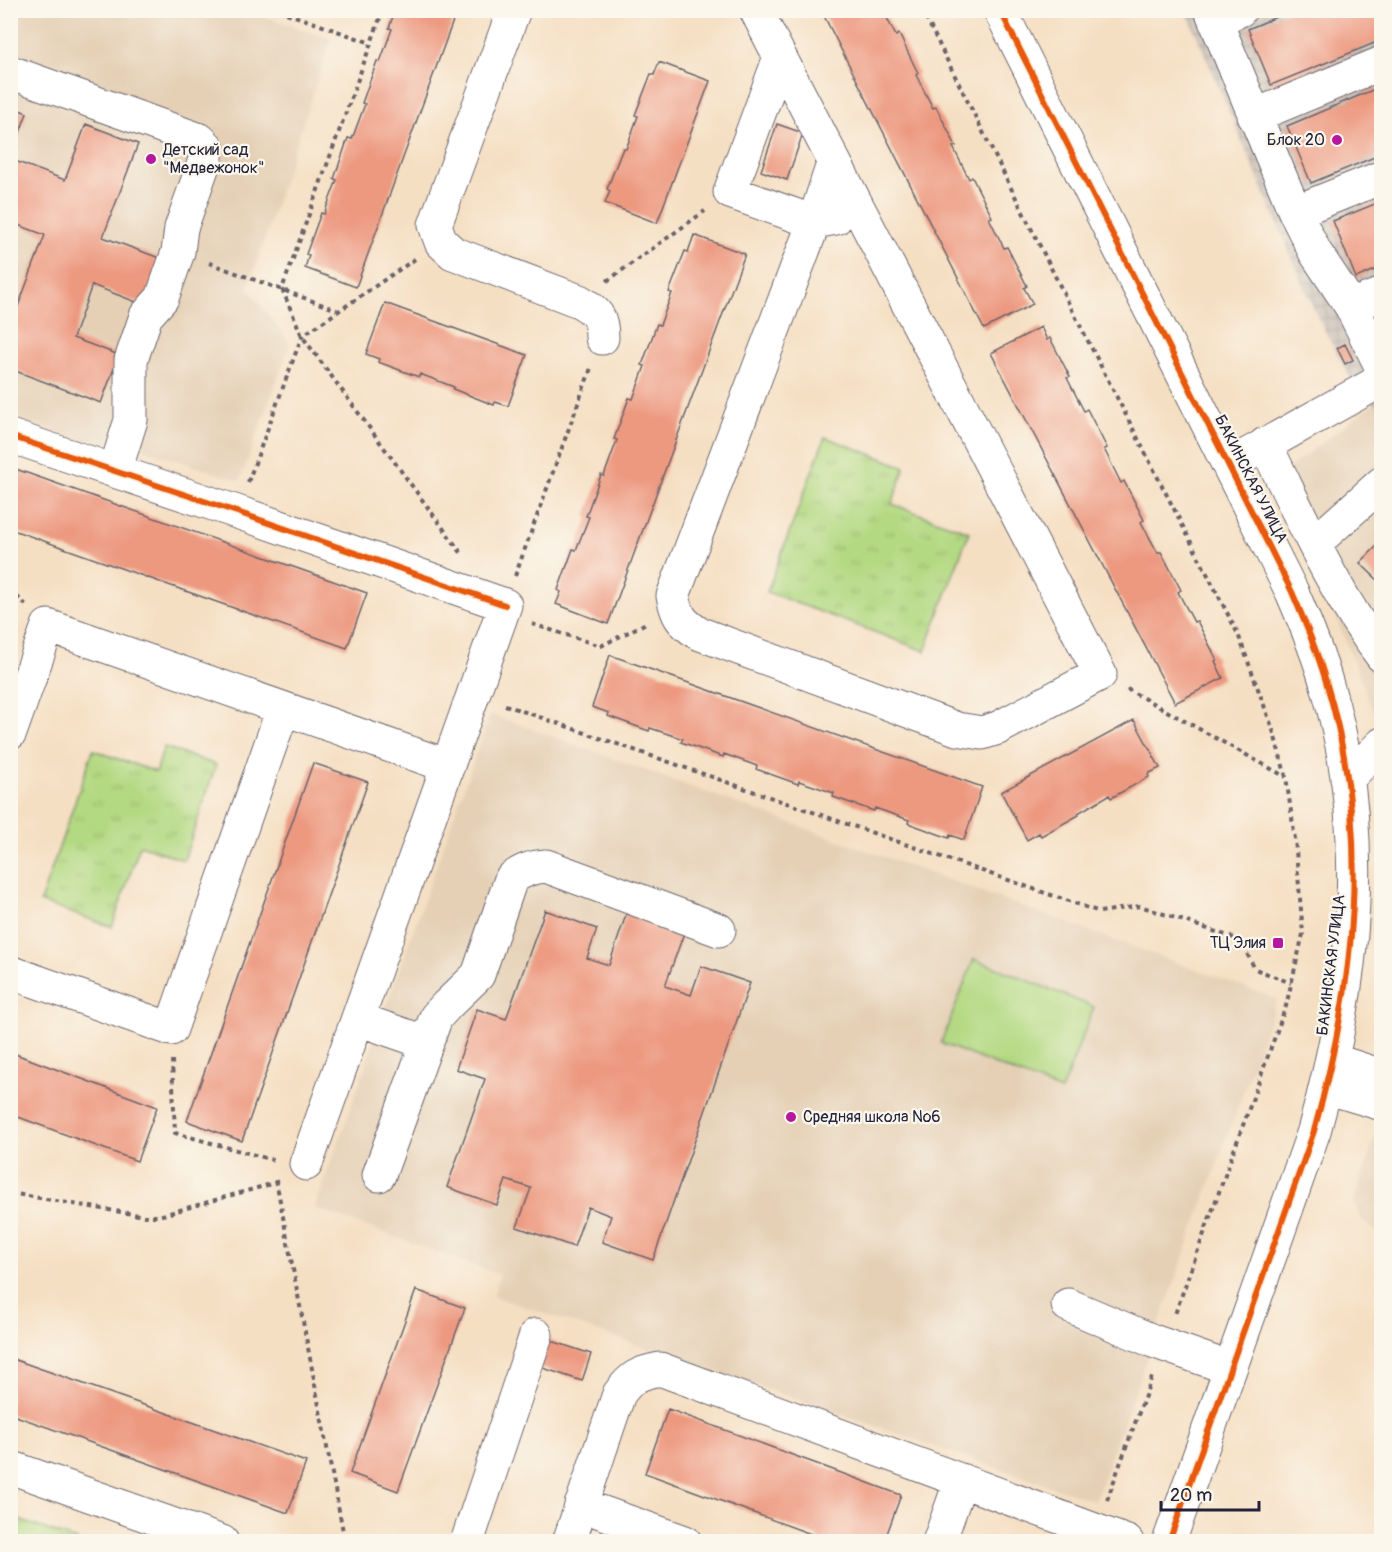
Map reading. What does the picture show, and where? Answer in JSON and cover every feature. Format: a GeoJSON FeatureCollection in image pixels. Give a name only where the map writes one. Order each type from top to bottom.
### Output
{"type":"FeatureCollection","features":[{"type":"Feature","properties":{"kind":"street"},"geometry":{"type":"LineString","coordinates":[[514,10],[435,225],[441,242],[453,254],[579,301],[594,309],[602,323],[602,338]]}},
{"type":"Feature","properties":{"kind":"street"},"geometry":{"type":"LineString","coordinates":[[756,10],[1100,674],[998,728],[982,733],[957,729],[698,633],[683,624],[675,608],[673,596],[814,222],[834,161]]}},
{"type":"Feature","properties":{"kind":"street","name":"БАКИНСКАЯ УЛИЦА"},"geometry":{"type":"LineString","coordinates":[[1000,10],[1228,465],[1270,544],[1310,635],[1328,686],[1338,727],[1352,817],[1355,872],[1353,923],[1329,1074],[1314,1131],[1169,1542]]}},
{"type":"Feature","properties":{"kind":"street"},"geometry":{"type":"LineString","coordinates":[[1222,14],[1254,116],[1295,212],[1315,252],[1351,306],[1382,368]]}},
{"type":"Feature","properties":{"kind":"street"},"geometry":{"type":"LineString","coordinates":[[780,57],[730,192],[814,222],[862,215]]}},
{"type":"Feature","properties":{"kind":"street"},"geometry":{"type":"LineString","coordinates":[[1254,116],[1382,63]]}},
{"type":"Feature","properties":{"kind":"street"},"geometry":{"type":"LineString","coordinates":[[10,72],[200,140],[207,147],[206,157],[181,228],[178,252],[162,298],[146,316],[130,360],[130,420],[115,471]]}},
{"type":"Feature","properties":{"kind":"street"},"geometry":{"type":"LineString","coordinates":[[1295,212],[1382,177]]}},
{"type":"Feature","properties":{"kind":"street"},"geometry":{"type":"LineString","coordinates":[[1351,306],[1382,294]]}},
{"type":"Feature","properties":{"kind":"street"},"geometry":{"type":"LineString","coordinates":[[1228,465],[1382,380]]}},
{"type":"Feature","properties":{"kind":"street"},"geometry":{"type":"LineString","coordinates":[[10,436],[237,512],[503,609],[358,1019],[286,1166]]}},
{"type":"Feature","properties":{"kind":"street"},"geometry":{"type":"LineString","coordinates":[[1265,444],[1361,628],[1382,656]]}},
{"type":"Feature","properties":{"kind":"street"},"geometry":{"type":"LineString","coordinates":[[1315,543],[1382,483]]}},
{"type":"Feature","properties":{"kind":"street"},"geometry":{"type":"LineString","coordinates":[[13,720],[48,626],[448,766]]}},
{"type":"Feature","properties":{"kind":"street"},"geometry":{"type":"LineString","coordinates":[[10,972],[171,1029],[283,709]]}},
{"type":"Feature","properties":{"kind":"street"},"geometry":{"type":"LineString","coordinates":[[1347,779],[1382,744]]}},
{"type":"Feature","properties":{"kind":"street"},"geometry":{"type":"LineString","coordinates":[[379,1175],[436,1017],[478,975],[511,879],[520,872],[532,867],[546,866],[719,930]]}},
{"type":"Feature","properties":{"kind":"street"},"geometry":{"type":"LineString","coordinates":[[358,1019],[427,1043]]}},
{"type":"Feature","properties":{"kind":"street"},"geometry":{"type":"LineString","coordinates":[[1329,1074],[1382,1076]]}},
{"type":"Feature","properties":{"kind":"street"},"geometry":{"type":"LineString","coordinates":[[1329,1074],[1382,1104]]}},
{"type":"Feature","properties":{"kind":"street"},"geometry":{"type":"LineString","coordinates":[[1068,1305],[1229,1368]]}},
{"type":"Feature","properties":{"kind":"street"},"geometry":{"type":"LineString","coordinates":[[467,1542],[536,1335]]}},
{"type":"Feature","properties":{"kind":"street"},"geometry":{"type":"LineString","coordinates":[[569,1542],[619,1394],[630,1379],[644,1372],[660,1369],[1127,1542]]}},
{"type":"Feature","properties":{"kind":"street"},"geometry":{"type":"LineString","coordinates":[[10,1467],[222,1542]]}},
{"type":"Feature","properties":{"kind":"street"},"geometry":{"type":"LineString","coordinates":[[939,1542],[961,1480]]}},
{"type":"Feature","properties":{"kind":"street"},"geometry":{"type":"LineString","coordinates":[[581,1505],[686,1542]]}},
{"type":"Feature","properties":{"kind":"path"},"geometry":{"type":"LineString","coordinates":[[278,10],[371,43]]}},
{"type":"Feature","properties":{"kind":"path"},"geometry":{"type":"LineString","coordinates":[[383,10],[282,289],[302,336],[467,561]]}},
{"type":"Feature","properties":{"kind":"path"},"geometry":{"type":"LineString","coordinates":[[922,10],[1238,634],[1273,730],[1286,777],[1295,839],[1303,934],[1286,1006],[1096,1530]]}},
{"type":"Feature","properties":{"kind":"path"},"geometry":{"type":"LineString","coordinates":[[579,301],[730,192]]}},
{"type":"Feature","properties":{"kind":"path"},"geometry":{"type":"LineString","coordinates":[[237,512],[302,336],[441,242]]}},
{"type":"Feature","properties":{"kind":"path"},"geometry":{"type":"LineString","coordinates":[[178,252],[338,310]]}},
{"type":"Feature","properties":{"kind":"path"},"geometry":{"type":"LineString","coordinates":[[602,338],[503,609],[601,646],[675,608]]}},
{"type":"Feature","properties":{"kind":"path"},"geometry":{"type":"LineString","coordinates":[[1100,674],[1286,777]]}},
{"type":"Feature","properties":{"kind":"path"},"geometry":{"type":"LineString","coordinates":[[473,694],[1100,912],[1140,906],[1240,940],[1256,969],[1291,983]]}},
{"type":"Feature","properties":{"kind":"path"},"geometry":{"type":"LineString","coordinates":[[171,1029],[175,1133],[286,1166]]}},
{"type":"Feature","properties":{"kind":"path"},"geometry":{"type":"LineString","coordinates":[[286,1166],[276,1184],[345,1542]]}},
{"type":"Feature","properties":{"kind":"path"},"geometry":{"type":"LineString","coordinates":[[10,1193],[144,1216],[159,1216],[276,1184],[286,1166]]}},
{"type":"Feature","properties":{"kind":"shaded area","name":"Детский сад \"Медвежонок\""},"geometry":{"type":"Polygon","coordinates":[[[11,11],[248,11],[331,39],[248,288],[290,344],[240,481],[110,438],[106,449],[11,417],[11,11]]]}},
{"type":"Feature","properties":{"kind":"shaded area"},"geometry":{"type":"Polygon","coordinates":[[[1186,11],[1381,11],[1381,412],[1348,374],[1318,318],[1186,11]]]}},
{"type":"Feature","properties":{"kind":"shaded area"},"geometry":{"type":"Polygon","coordinates":[[[1373,404],[1381,412],[1381,726],[1325,589],[1273,480],[1373,404]]]}},
{"type":"Feature","properties":{"kind":"shaded area","name":"Средняя школа №6"},"geometry":{"type":"Polygon","coordinates":[[[490,714],[1277,999],[1095,1501],[493,1296],[500,1275],[315,1208],[490,714]]]}},
{"type":"Feature","properties":{"kind":"shaded area"},"geometry":{"type":"Polygon","coordinates":[[[1380,1121],[1381,1236],[1361,1219],[1354,1202],[1380,1121]]]}},
{"type":"Feature","properties":{"kind":"green space"},"geometry":{"type":"Polygon","coordinates":[[[825,437],[905,467],[892,504],[969,532],[925,651],[767,592],[825,437]]]}},
{"type":"Feature","properties":{"kind":"green space"},"geometry":{"type":"Polygon","coordinates":[[[164,747],[216,765],[184,860],[140,845],[112,927],[40,902],[93,750],[156,772],[164,747]]]}},
{"type":"Feature","properties":{"kind":"green space"},"geometry":{"type":"Polygon","coordinates":[[[974,959],[1094,1007],[1061,1091],[941,1043],[974,959]]]}},
{"type":"Feature","properties":{"kind":"green space"},"geometry":{"type":"Polygon","coordinates":[[[11,1517],[79,1541],[11,1541],[11,1517]]]}},
{"type":"Feature","properties":{"kind":"building"},"geometry":{"type":"Polygon","coordinates":[[[395,10],[457,10],[356,287],[305,268],[309,255],[306,254],[321,213],[324,214],[337,180],[334,179],[348,138],[352,139],[365,104],[362,103],[377,61],[380,62],[392,29],[389,28],[395,10]]]}},
{"type":"Feature","properties":{"kind":"building"},"geometry":{"type":"Polygon","coordinates":[[[821,10],[883,10],[896,36],[899,34],[918,73],[916,75],[956,146],[953,147],[969,179],[972,177],[992,217],[989,218],[1027,286],[1024,288],[1033,304],[984,329],[821,10]]]}},
{"type":"Feature","properties":{"kind":"building"},"geometry":{"type":"Polygon","coordinates":[[[1293,10],[1382,10],[1382,40],[1271,85],[1248,29],[1293,10]]]}},
{"type":"Feature","properties":{"kind":"building"},"geometry":{"type":"Polygon","coordinates":[[[659,62],[710,81],[657,223],[605,203],[610,191],[607,189],[623,148],[626,149],[638,116],[635,115],[651,74],[654,75],[659,62]]]}},
{"type":"Feature","properties":{"kind":"building","name":"Блок 20"},"geometry":{"type":"Polygon","coordinates":[[[1382,86],[1382,154],[1311,183],[1287,126],[1382,86]]]}},
{"type":"Feature","properties":{"kind":"building"},"geometry":{"type":"Polygon","coordinates":[[[10,106],[27,113],[11,157],[10,157],[10,106]]]}},
{"type":"Feature","properties":{"kind":"building"},"geometry":{"type":"Polygon","coordinates":[[[86,124],[138,144],[103,237],[162,259],[144,305],[92,285],[73,338],[119,355],[101,403],[10,369],[10,315],[14,317],[45,235],[10,222],[10,159],[65,180],[86,124]]]}},
{"type":"Feature","properties":{"kind":"building"},"geometry":{"type":"Polygon","coordinates":[[[777,124],[803,133],[787,180],[761,171],[777,124]]]}},
{"type":"Feature","properties":{"kind":"building"},"geometry":{"type":"Polygon","coordinates":[[[1382,201],[1382,267],[1356,278],[1333,221],[1382,201]]]}},
{"type":"Feature","properties":{"kind":"building"},"geometry":{"type":"Polygon","coordinates":[[[694,235],[745,254],[608,624],[556,604],[561,592],[558,590],[573,549],[576,550],[589,517],[586,516],[601,475],[604,476],[629,398],[633,399],[657,324],[660,325],[672,293],[669,292],[685,251],[688,252],[694,235]]]}},
{"type":"Feature","properties":{"kind":"building"},"geometry":{"type":"Polygon","coordinates":[[[385,303],[527,355],[508,406],[495,402],[494,405],[420,374],[419,377],[378,362],[379,359],[366,354],[385,303]]]}},
{"type":"Feature","properties":{"kind":"building"},"geometry":{"type":"Polygon","coordinates":[[[1041,327],[1047,340],[1050,338],[1084,411],[1087,409],[1107,448],[1104,449],[1121,483],[1124,481],[1144,520],[1141,522],[1158,553],[1161,552],[1181,590],[1178,592],[1194,622],[1197,621],[1217,660],[1215,661],[1223,678],[1175,703],[991,353],[1041,327]]]}},
{"type":"Feature","properties":{"kind":"building"},"geometry":{"type":"Polygon","coordinates":[[[1345,344],[1353,360],[1345,364],[1337,348],[1345,344]]]}},
{"type":"Feature","properties":{"kind":"building"},"geometry":{"type":"Polygon","coordinates":[[[10,467],[367,593],[347,648],[10,529],[10,467]]]}},
{"type":"Feature","properties":{"kind":"building"},"geometry":{"type":"Polygon","coordinates":[[[1382,541],[1382,584],[1360,563],[1382,541]]]}},
{"type":"Feature","properties":{"kind":"building"},"geometry":{"type":"Polygon","coordinates":[[[610,655],[982,787],[964,840],[950,835],[949,838],[908,823],[909,820],[833,797],[834,793],[799,781],[798,784],[756,769],[757,766],[724,754],[723,757],[681,742],[683,739],[650,728],[649,731],[608,716],[609,713],[592,707],[610,655]]]}},
{"type":"Feature","properties":{"kind":"building"},"geometry":{"type":"Polygon","coordinates":[[[1134,720],[1160,768],[1148,774],[1149,777],[1111,798],[1109,795],[1041,836],[1039,833],[1027,840],[1001,792],[1134,720]]]}},
{"type":"Feature","properties":{"kind":"building"},"geometry":{"type":"Polygon","coordinates":[[[313,763],[368,782],[242,1141],[187,1121],[313,763]]]}},
{"type":"Feature","properties":{"kind":"building"},"geometry":{"type":"Polygon","coordinates":[[[628,909],[685,930],[665,986],[691,995],[701,966],[750,983],[653,1260],[602,1242],[611,1216],[588,1207],[574,1247],[517,1227],[531,1188],[506,1180],[497,1205],[447,1187],[485,1079],[456,1069],[477,1009],[506,1019],[545,910],[597,929],[587,958],[609,965],[628,909]]]}},
{"type":"Feature","properties":{"kind":"building"},"geometry":{"type":"Polygon","coordinates":[[[10,1052],[157,1107],[137,1161],[10,1114],[10,1052]]]}},
{"type":"Feature","properties":{"kind":"building"},"geometry":{"type":"Polygon","coordinates":[[[416,1290],[465,1308],[398,1491],[350,1473],[416,1290]]]}},
{"type":"Feature","properties":{"kind":"building"},"geometry":{"type":"Polygon","coordinates":[[[543,1338],[591,1354],[582,1381],[534,1365],[543,1338]]]}},
{"type":"Feature","properties":{"kind":"building"},"geometry":{"type":"Polygon","coordinates":[[[10,1358],[306,1462],[288,1513],[10,1414],[10,1358]]]}},
{"type":"Feature","properties":{"kind":"building"},"geometry":{"type":"Polygon","coordinates":[[[668,1409],[901,1495],[884,1542],[817,1542],[819,1537],[645,1473],[668,1409]]]}},
{"type":"Feature","properties":{"kind":"cycle path"},"geometry":{"type":"LineString","coordinates":[[1000,10],[1292,592],[1327,685],[1341,741],[1350,797],[1353,909],[1340,1020],[1328,1076],[1314,1131],[1169,1542]]}},
{"type":"Feature","properties":{"kind":"cycle path"},"geometry":{"type":"LineString","coordinates":[[10,436],[505,605]]}},
{"type":"Feature","properties":{"kind":"place","name":"Блок 20"},"geometry":{"type":"Point","coordinates":[1337,140]}},
{"type":"Feature","properties":{"kind":"place","name":"Детский сад \"Медвежонок\""},"geometry":{"type":"Point","coordinates":[151,159]}},
{"type":"Feature","properties":{"kind":"place","name":"ТЦ Элия"},"geometry":{"type":"Point","coordinates":[1278,943]}},
{"type":"Feature","properties":{"kind":"place","name":"Средняя школа №6"},"geometry":{"type":"Point","coordinates":[791,1117]}}]}
